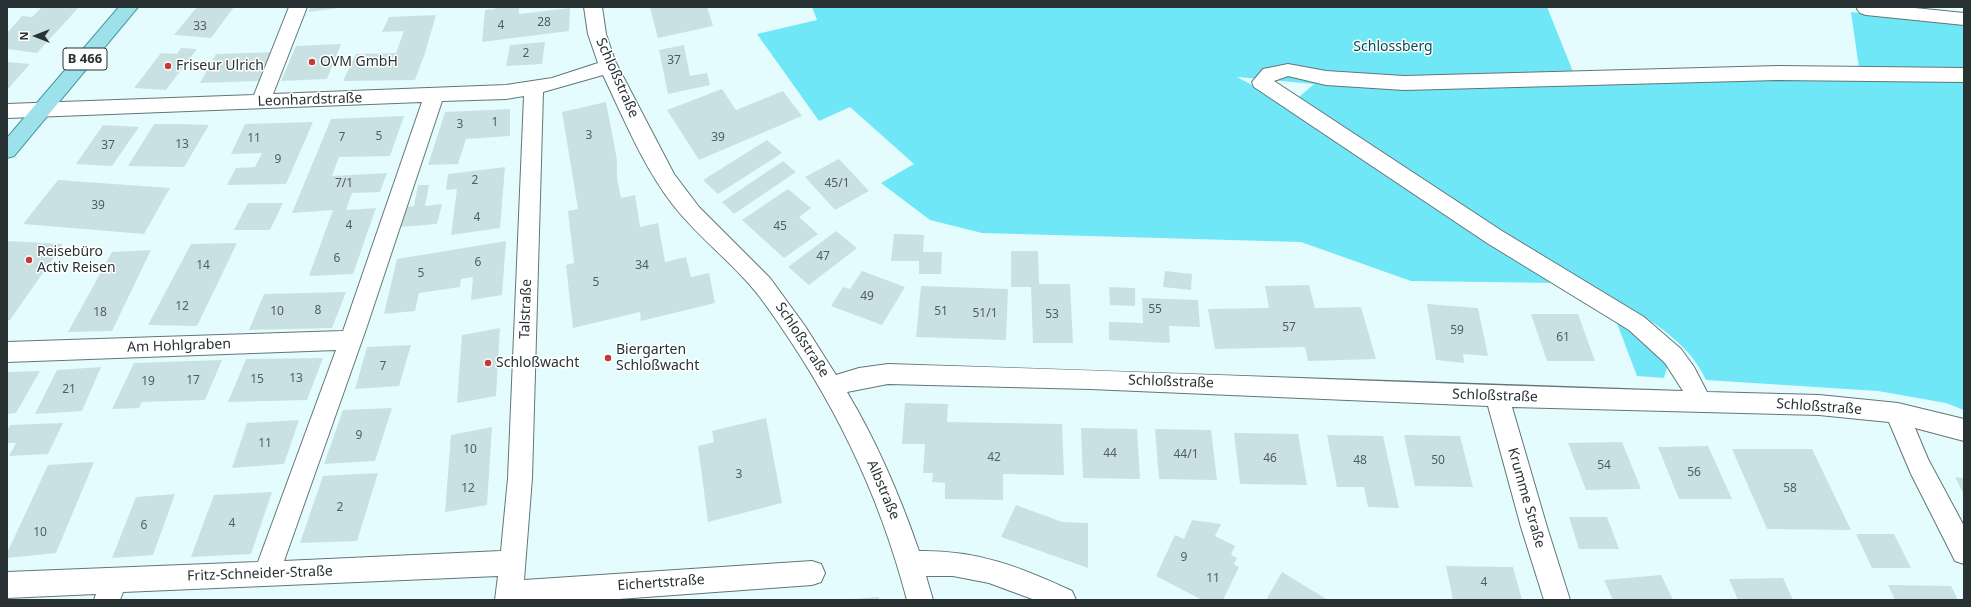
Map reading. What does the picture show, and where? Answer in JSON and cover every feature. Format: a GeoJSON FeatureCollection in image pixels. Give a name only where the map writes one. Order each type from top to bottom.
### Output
{"type":"FeatureCollection","features":[{"type":"Feature","properties":{"kind":"main road","name":"B 466"},"geometry":{"type":"LineString","coordinates":[[7,151],[129,7]]}},
{"type":"Feature","properties":{"kind":"street"},"geometry":{"type":"LineString","coordinates":[[261,101],[298,7]]}},
{"type":"Feature","properties":{"kind":"street","name":"Schloßstraße"},"geometry":{"type":"LineString","coordinates":[[593,7],[598,37],[610,66],[623,96],[664,175],[681,200],[772,296],[832,386],[859,378],[888,374],[1090,379],[1497,396],[1819,405],[1898,413],[1964,430]]}},
{"type":"Feature","properties":{"kind":"street"},"geometry":{"type":"LineString","coordinates":[[1866,9],[1901,14],[1964,19]]}},
{"type":"Feature","properties":{"kind":"street","name":"Leonhardstraße"},"geometry":{"type":"LineString","coordinates":[[7,111],[434,96],[534,88],[553,84],[610,66]]}},
{"type":"Feature","properties":{"kind":"street"},"geometry":{"type":"LineString","coordinates":[[1699,401],[1691,381],[1681,364],[1668,350],[1632,320],[1526,257],[1282,94],[1261,82],[1270,74],[1288,70],[1326,78],[1404,83],[1769,73],[1964,76]]}},
{"type":"Feature","properties":{"kind":"street","name":"Talstraße"},"geometry":{"type":"LineString","coordinates":[[509,597],[520,478],[534,88]]}},
{"type":"Feature","properties":{"kind":"street"},"geometry":{"type":"LineString","coordinates":[[266,574],[351,340],[434,96]]}},
{"type":"Feature","properties":{"kind":"street","name":"Am Hohlgraben"},"geometry":{"type":"LineString","coordinates":[[7,352],[351,340]]}},
{"type":"Feature","properties":{"kind":"street","name":"Albstraße"},"geometry":{"type":"LineString","coordinates":[[832,386],[882,483],[911,564],[920,600]]}},
{"type":"Feature","properties":{"kind":"street","name":"Krumme Straße"},"geometry":{"type":"LineString","coordinates":[[1497,396],[1534,527],[1557,600]]}},
{"type":"Feature","properties":{"kind":"street"},"geometry":{"type":"LineString","coordinates":[[1898,413],[1905,435],[1918,463],[1964,552]]}},
{"type":"Feature","properties":{"kind":"street"},"geometry":{"type":"LineString","coordinates":[[911,564],[940,562],[968,565],[999,572],[1063,600]]}},
{"type":"Feature","properties":{"kind":"street","name":"Fritz-Schneider-Straße"},"geometry":{"type":"LineString","coordinates":[[7,585],[111,590],[266,574],[513,563]]}},
{"type":"Feature","properties":{"kind":"street","name":"Eichertstraße"},"geometry":{"type":"LineString","coordinates":[[509,597],[812,573]]}},
{"type":"Feature","properties":{"kind":"green space","name":"Schlossberg"},"geometry":{"type":"Polygon","coordinates":[[[812,7],[1547,7],[1578,84],[1785,80],[1964,81],[1964,410],[1946,403],[1878,391],[1706,380],[1696,362],[1666,332],[1628,306],[1571,274],[1558,283],[1411,281],[1301,242],[982,233],[930,220],[881,183],[914,164],[850,107],[819,121],[757,34],[817,20],[812,7]],[[1237,77],[1290,105],[1314,84],[1237,77]]]}},
{"type":"Feature","properties":{"kind":"green space"},"geometry":{"type":"Polygon","coordinates":[[[1851,12],[1964,24],[1964,69],[1859,68],[1851,12]]]}},
{"type":"Feature","properties":{"kind":"green space"},"geometry":{"type":"Polygon","coordinates":[[[1615,318],[1650,345],[1668,364],[1664,378],[1637,376],[1615,318]]]}},
{"type":"Feature","properties":{"kind":"building"},"geometry":{"type":"Polygon","coordinates":[[[42,7],[79,7],[37,53],[7,49],[7,33],[22,16],[32,17],[42,7]]]}},
{"type":"Feature","properties":{"kind":"building"},"geometry":{"type":"Polygon","coordinates":[[[197,7],[234,7],[211,38],[174,35],[197,7]]]}},
{"type":"Feature","properties":{"kind":"building"},"geometry":{"type":"Polygon","coordinates":[[[310,7],[338,7],[338,8],[309,12],[310,7]]]}},
{"type":"Feature","properties":{"kind":"building"},"geometry":{"type":"Polygon","coordinates":[[[495,7],[519,7],[519,14],[570,8],[569,31],[482,42],[485,10],[495,9],[495,7]]]}},
{"type":"Feature","properties":{"kind":"building"},"geometry":{"type":"Polygon","coordinates":[[[707,7],[713,26],[658,38],[650,8],[707,7]]]}},
{"type":"Feature","properties":{"kind":"building"},"geometry":{"type":"Polygon","coordinates":[[[436,15],[425,53],[415,80],[343,81],[356,54],[396,53],[404,31],[382,32],[389,17],[436,15]]]}},
{"type":"Feature","properties":{"kind":"building"},"geometry":{"type":"Polygon","coordinates":[[[545,42],[542,64],[506,66],[510,45],[545,42]]]}},
{"type":"Feature","properties":{"kind":"building"},"geometry":{"type":"Polygon","coordinates":[[[341,44],[327,79],[281,81],[296,46],[341,44]]]}},
{"type":"Feature","properties":{"kind":"building"},"geometry":{"type":"Polygon","coordinates":[[[684,45],[690,76],[707,73],[710,85],[668,94],[659,50],[684,45]]]}},
{"type":"Feature","properties":{"kind":"building","name":"Friseur Ulrich"},"geometry":{"type":"Polygon","coordinates":[[[181,48],[197,49],[166,90],[134,88],[161,53],[177,54],[181,48]]]}},
{"type":"Feature","properties":{"kind":"building"},"geometry":{"type":"Polygon","coordinates":[[[275,52],[261,81],[200,83],[216,54],[275,52]]]}},
{"type":"Feature","properties":{"kind":"building"},"geometry":{"type":"Polygon","coordinates":[[[7,62],[30,64],[7,90],[7,62]]]}},
{"type":"Feature","properties":{"kind":"building"},"geometry":{"type":"Polygon","coordinates":[[[722,89],[736,110],[783,91],[802,116],[699,160],[667,110],[722,89]]]}},
{"type":"Feature","properties":{"kind":"building"},"geometry":{"type":"Polygon","coordinates":[[[606,102],[617,160],[617,178],[621,198],[635,195],[640,227],[658,223],[665,262],[686,257],[691,277],[709,273],[715,303],[641,321],[640,312],[573,328],[566,265],[574,263],[568,211],[578,209],[562,112],[606,102]]]}},
{"type":"Feature","properties":{"kind":"building"},"geometry":{"type":"Polygon","coordinates":[[[510,109],[510,136],[466,139],[458,164],[428,165],[445,112],[510,109]]]}},
{"type":"Feature","properties":{"kind":"building"},"geometry":{"type":"Polygon","coordinates":[[[404,116],[390,156],[339,157],[332,176],[387,173],[380,192],[352,193],[346,210],[376,208],[353,274],[309,276],[333,210],[292,213],[331,119],[404,116]]]}},
{"type":"Feature","properties":{"kind":"building"},"geometry":{"type":"Polygon","coordinates":[[[313,122],[286,184],[227,185],[236,168],[255,167],[262,153],[231,154],[245,124],[313,122]]]}},
{"type":"Feature","properties":{"kind":"building"},"geometry":{"type":"Polygon","coordinates":[[[154,124],[209,125],[184,167],[128,166],[154,124]]]}},
{"type":"Feature","properties":{"kind":"building"},"geometry":{"type":"Polygon","coordinates":[[[103,125],[139,127],[112,166],[76,164],[103,125]]]}},
{"type":"Feature","properties":{"kind":"building"},"geometry":{"type":"Polygon","coordinates":[[[767,140],[782,153],[718,194],[703,180],[767,140]]]}},
{"type":"Feature","properties":{"kind":"building"},"geometry":{"type":"Polygon","coordinates":[[[839,159],[869,191],[835,210],[805,177],[839,159]]]}},
{"type":"Feature","properties":{"kind":"building"},"geometry":{"type":"Polygon","coordinates":[[[783,161],[796,172],[734,214],[722,202],[783,161]]]}},
{"type":"Feature","properties":{"kind":"building"},"geometry":{"type":"Polygon","coordinates":[[[505,167],[500,228],[451,235],[457,189],[446,190],[448,174],[505,167]]]}},
{"type":"Feature","properties":{"kind":"building"},"geometry":{"type":"Polygon","coordinates":[[[58,180],[170,188],[144,234],[23,224],[58,180]]]}},
{"type":"Feature","properties":{"kind":"building"},"geometry":{"type":"Polygon","coordinates":[[[418,185],[429,185],[425,206],[442,204],[437,224],[400,227],[404,207],[414,206],[418,185]]]}},
{"type":"Feature","properties":{"kind":"building"},"geometry":{"type":"Polygon","coordinates":[[[788,189],[811,208],[799,217],[818,234],[784,258],[742,220],[788,189]]]}},
{"type":"Feature","properties":{"kind":"building"},"geometry":{"type":"Polygon","coordinates":[[[248,203],[283,203],[270,230],[234,230],[248,203]]]}},
{"type":"Feature","properties":{"kind":"building"},"geometry":{"type":"Polygon","coordinates":[[[836,231],[857,248],[809,285],[788,267],[836,231]]]}},
{"type":"Feature","properties":{"kind":"building"},"geometry":{"type":"Polygon","coordinates":[[[894,234],[924,235],[923,252],[942,252],[941,274],[919,274],[919,261],[891,261],[894,234]]]}},
{"type":"Feature","properties":{"kind":"building","name":"Reisebüro Activ Reisen"},"geometry":{"type":"Polygon","coordinates":[[[7,241],[63,244],[10,320],[7,320],[7,241]]]}},
{"type":"Feature","properties":{"kind":"building"},"geometry":{"type":"Polygon","coordinates":[[[506,241],[502,295],[471,300],[473,277],[461,279],[460,287],[419,293],[415,311],[384,314],[397,259],[506,241]]]}},
{"type":"Feature","properties":{"kind":"building"},"geometry":{"type":"Polygon","coordinates":[[[237,243],[197,326],[148,325],[191,244],[237,243]]]}},
{"type":"Feature","properties":{"kind":"building"},"geometry":{"type":"Polygon","coordinates":[[[151,250],[112,331],[68,332],[112,252],[151,250]]]}},
{"type":"Feature","properties":{"kind":"building"},"geometry":{"type":"Polygon","coordinates":[[[1011,251],[1038,251],[1039,284],[1070,284],[1073,343],[1033,343],[1031,287],[1011,287],[1011,251]]]}},
{"type":"Feature","properties":{"kind":"building"},"geometry":{"type":"Polygon","coordinates":[[[862,271],[905,287],[882,325],[831,306],[843,287],[850,289],[862,271]]]}},
{"type":"Feature","properties":{"kind":"building"},"geometry":{"type":"Polygon","coordinates":[[[1165,271],[1192,274],[1191,290],[1163,287],[1165,271]]]}},
{"type":"Feature","properties":{"kind":"building"},"geometry":{"type":"Polygon","coordinates":[[[1309,285],[1315,308],[1361,307],[1376,359],[1308,361],[1305,347],[1215,349],[1208,309],[1269,308],[1265,286],[1309,285]]]}},
{"type":"Feature","properties":{"kind":"building"},"geometry":{"type":"Polygon","coordinates":[[[921,286],[1008,289],[1006,340],[916,337],[921,286]]]}},
{"type":"Feature","properties":{"kind":"building"},"geometry":{"type":"Polygon","coordinates":[[[1109,287],[1135,288],[1135,306],[1110,305],[1109,287]]]}},
{"type":"Feature","properties":{"kind":"building"},"geometry":{"type":"Polygon","coordinates":[[[346,292],[332,328],[249,330],[264,294],[346,292]]]}},
{"type":"Feature","properties":{"kind":"building"},"geometry":{"type":"Polygon","coordinates":[[[1142,298],[1198,300],[1200,327],[1169,326],[1170,343],[1109,340],[1109,322],[1143,323],[1142,298]]]}},
{"type":"Feature","properties":{"kind":"building"},"geometry":{"type":"Polygon","coordinates":[[[1427,304],[1478,308],[1488,356],[1463,354],[1464,363],[1436,360],[1427,304]]]}},
{"type":"Feature","properties":{"kind":"building"},"geometry":{"type":"Polygon","coordinates":[[[1531,314],[1578,314],[1595,361],[1547,361],[1531,314]]]}},
{"type":"Feature","properties":{"kind":"building"},"geometry":{"type":"Polygon","coordinates":[[[500,328],[496,396],[457,403],[462,335],[500,328]]]}},
{"type":"Feature","properties":{"kind":"building"},"geometry":{"type":"Polygon","coordinates":[[[411,345],[399,386],[355,389],[367,347],[411,345]]]}},
{"type":"Feature","properties":{"kind":"building"},"geometry":{"type":"Polygon","coordinates":[[[323,358],[307,400],[228,402],[246,359],[323,358]]]}},
{"type":"Feature","properties":{"kind":"building"},"geometry":{"type":"Polygon","coordinates":[[[222,360],[205,400],[142,402],[139,408],[112,409],[134,363],[222,360]]]}},
{"type":"Feature","properties":{"kind":"building"},"geometry":{"type":"Polygon","coordinates":[[[101,367],[82,411],[35,414],[57,370],[101,367]]]}},
{"type":"Feature","properties":{"kind":"building"},"geometry":{"type":"Polygon","coordinates":[[[40,371],[16,413],[7,414],[7,372],[40,371]]]}},
{"type":"Feature","properties":{"kind":"building"},"geometry":{"type":"Polygon","coordinates":[[[905,403],[948,404],[947,422],[1062,424],[1064,475],[1003,474],[1003,500],[945,499],[945,483],[932,482],[933,473],[923,473],[925,444],[902,444],[905,403]]]}},
{"type":"Feature","properties":{"kind":"building"},"geometry":{"type":"Polygon","coordinates":[[[392,408],[375,461],[324,464],[343,410],[392,408]]]}},
{"type":"Feature","properties":{"kind":"building"},"geometry":{"type":"Polygon","coordinates":[[[766,418],[782,503],[708,522],[698,446],[714,442],[712,431],[766,418]]]}},
{"type":"Feature","properties":{"kind":"building"},"geometry":{"type":"Polygon","coordinates":[[[299,420],[284,464],[232,468],[247,423],[299,420]]]}},
{"type":"Feature","properties":{"kind":"building"},"geometry":{"type":"Polygon","coordinates":[[[63,423],[48,454],[9,456],[16,443],[7,443],[7,430],[10,425],[63,423]]]}},
{"type":"Feature","properties":{"kind":"building"},"geometry":{"type":"Polygon","coordinates":[[[492,427],[487,505],[445,512],[451,435],[492,427]]]}},
{"type":"Feature","properties":{"kind":"building"},"geometry":{"type":"Polygon","coordinates":[[[1081,428],[1137,429],[1140,479],[1083,478],[1081,428]]]}},
{"type":"Feature","properties":{"kind":"building"},"geometry":{"type":"Polygon","coordinates":[[[1155,429],[1211,430],[1217,480],[1159,479],[1155,429]]]}},
{"type":"Feature","properties":{"kind":"building"},"geometry":{"type":"Polygon","coordinates":[[[1234,433],[1298,434],[1307,485],[1240,484],[1234,433]]]}},
{"type":"Feature","properties":{"kind":"building"},"geometry":{"type":"Polygon","coordinates":[[[1327,435],[1383,436],[1399,508],[1368,507],[1364,487],[1337,487],[1327,435]]]}},
{"type":"Feature","properties":{"kind":"building"},"geometry":{"type":"Polygon","coordinates":[[[1404,435],[1460,436],[1473,487],[1415,486],[1404,435]]]}},
{"type":"Feature","properties":{"kind":"building"},"geometry":{"type":"Polygon","coordinates":[[[1622,442],[1641,489],[1586,490],[1568,443],[1622,442]]]}},
{"type":"Feature","properties":{"kind":"building"},"geometry":{"type":"Polygon","coordinates":[[[1708,446],[1732,499],[1679,499],[1658,447],[1708,446]]]}},
{"type":"Feature","properties":{"kind":"building"},"geometry":{"type":"Polygon","coordinates":[[[1732,449],[1812,449],[1851,530],[1767,529],[1732,449]]]}},
{"type":"Feature","properties":{"kind":"building"},"geometry":{"type":"Polygon","coordinates":[[[94,462],[56,553],[7,558],[7,553],[48,465],[94,462]]]}},
{"type":"Feature","properties":{"kind":"building"},"geometry":{"type":"Polygon","coordinates":[[[378,473],[357,541],[300,543],[323,476],[378,473]]]}},
{"type":"Feature","properties":{"kind":"building"},"geometry":{"type":"Polygon","coordinates":[[[1955,477],[1964,478],[1964,495],[1955,477]]]}},
{"type":"Feature","properties":{"kind":"building"},"geometry":{"type":"Polygon","coordinates":[[[272,492],[251,554],[191,557],[214,495],[272,492]]]}},
{"type":"Feature","properties":{"kind":"building"},"geometry":{"type":"Polygon","coordinates":[[[175,494],[153,555],[112,558],[136,497],[175,494]]]}},
{"type":"Feature","properties":{"kind":"building"},"geometry":{"type":"Polygon","coordinates":[[[1016,505],[1062,522],[1088,523],[1088,568],[1001,537],[1016,505]]]}},
{"type":"Feature","properties":{"kind":"building"},"geometry":{"type":"Polygon","coordinates":[[[1569,517],[1607,517],[1619,549],[1579,549],[1569,517]]]}},
{"type":"Feature","properties":{"kind":"building"},"geometry":{"type":"Polygon","coordinates":[[[1192,520],[1221,524],[1215,536],[1235,546],[1231,555],[1237,558],[1234,564],[1239,567],[1223,600],[1202,600],[1156,576],[1175,535],[1184,539],[1192,520]]]}},
{"type":"Feature","properties":{"kind":"building"},"geometry":{"type":"Polygon","coordinates":[[[1856,534],[1894,534],[1911,568],[1872,568],[1856,534]]]}},
{"type":"Feature","properties":{"kind":"building"},"geometry":{"type":"Polygon","coordinates":[[[1446,566],[1513,567],[1522,600],[1453,600],[1446,566]]]}},
{"type":"Feature","properties":{"kind":"building"},"geometry":{"type":"Polygon","coordinates":[[[1282,572],[1328,600],[1266,600],[1282,572]]]}},
{"type":"Feature","properties":{"kind":"building"},"geometry":{"type":"Polygon","coordinates":[[[1661,575],[1673,600],[1613,600],[1604,580],[1661,575]]]}},
{"type":"Feature","properties":{"kind":"building"},"geometry":{"type":"Polygon","coordinates":[[[1783,578],[1793,600],[1738,600],[1729,579],[1783,578]]]}},
{"type":"Feature","properties":{"kind":"building"},"geometry":{"type":"Polygon","coordinates":[[[1888,585],[1951,586],[1958,600],[1895,600],[1888,585]]]}},
{"type":"Feature","properties":{"kind":"building"},"geometry":{"type":"Polygon","coordinates":[[[879,597],[879,600],[853,599],[879,597]]]}},
{"type":"Feature","properties":{"kind":"place","name":"OVM GmbH"},"geometry":{"type":"Point","coordinates":[312,62]}},
{"type":"Feature","properties":{"kind":"place","name":"Friseur Ulrich"},"geometry":{"type":"Point","coordinates":[168,66]}},
{"type":"Feature","properties":{"kind":"place","name":"Reisebüro Activ Reisen"},"geometry":{"type":"Point","coordinates":[29,260]}},
{"type":"Feature","properties":{"kind":"place","name":"Biergarten Schloßwacht"},"geometry":{"type":"Point","coordinates":[608,358]}},
{"type":"Feature","properties":{"kind":"place","name":"Schloßwacht"},"geometry":{"type":"Point","coordinates":[488,363]}}]}
